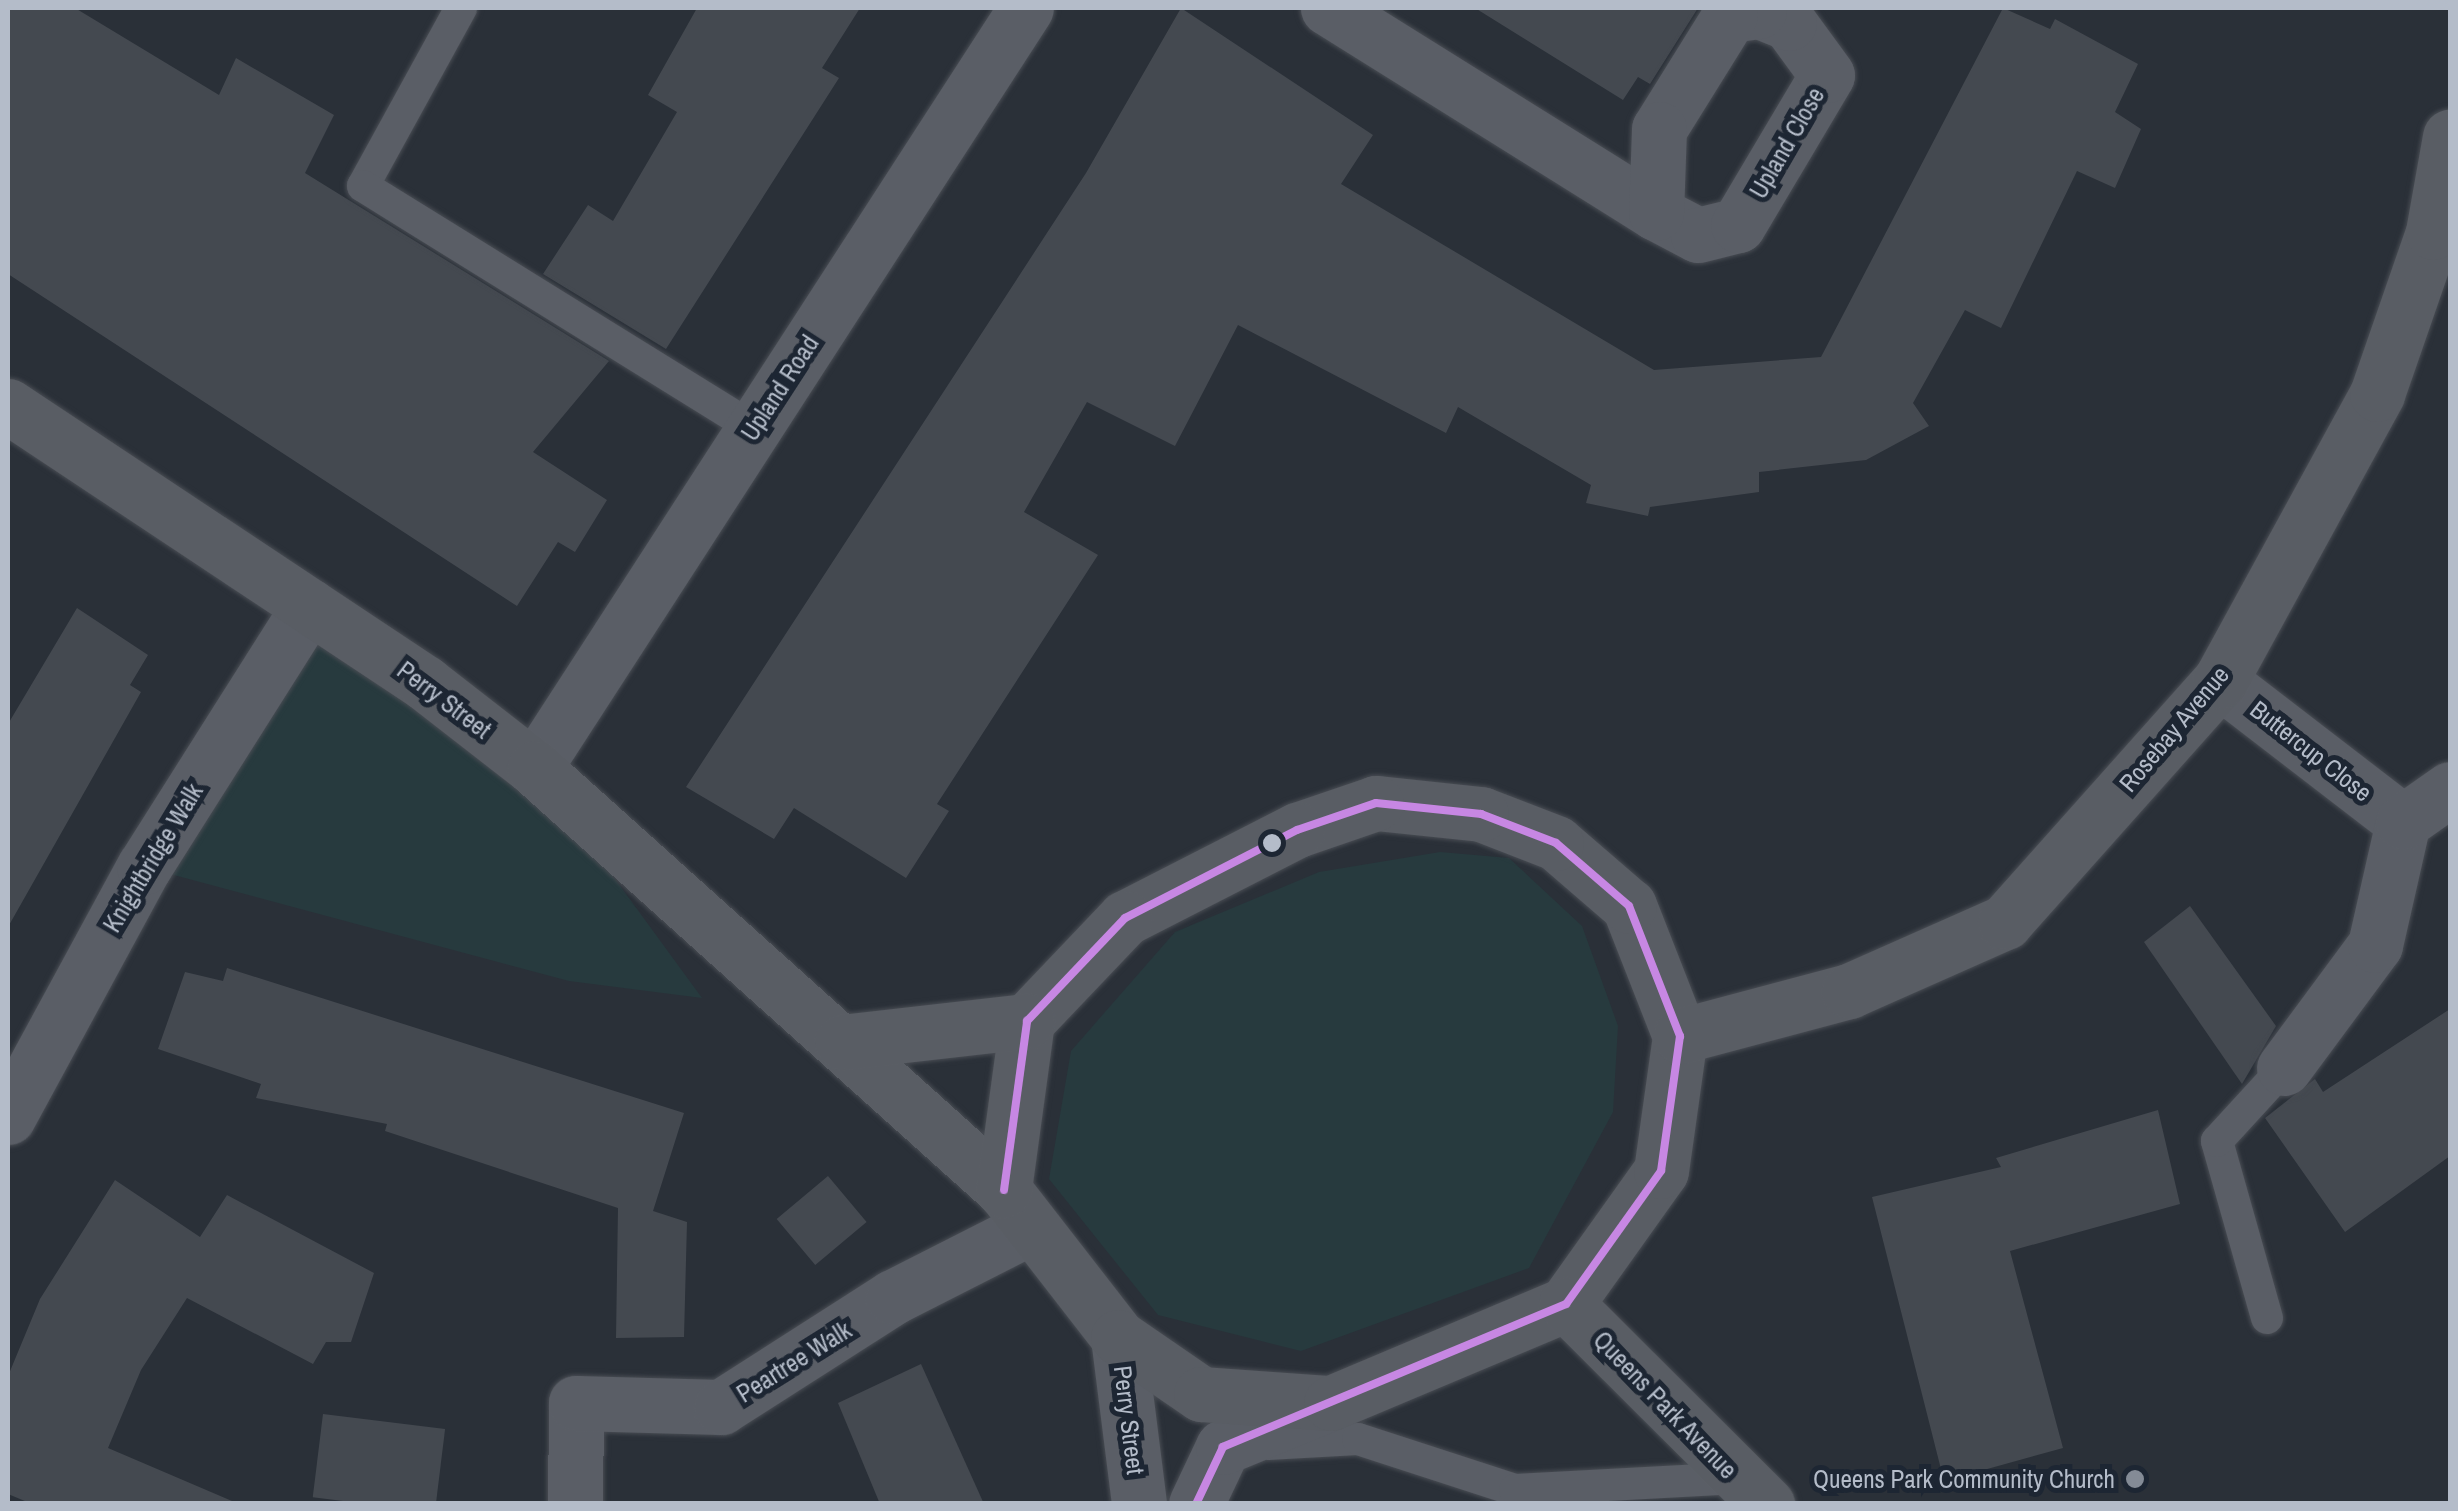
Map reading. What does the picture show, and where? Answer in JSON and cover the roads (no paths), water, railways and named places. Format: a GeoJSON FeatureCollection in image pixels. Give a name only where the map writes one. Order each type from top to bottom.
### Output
{"type":"FeatureCollection","features":[{"type":"Feature","properties":{"kind":"street","name":"Upland Road"},"geometry":{"type":"LineString","coordinates":[[534,768],[1026,8]]}},
{"type":"Feature","properties":{"kind":"street"},"geometry":{"type":"LineString","coordinates":[[1328,8],[1656,213]]}},
{"type":"Feature","properties":{"kind":"street","name":"Rosebay Avenue"},"geometry":{"type":"LineString","coordinates":[[1680,1036],[1849,991],[2005,922],[2220,681],[2377,394],[2433,232],[2450,136]]}},
{"type":"Feature","properties":{"kind":"street","name":"Perry Street"},"geometry":{"type":"LineString","coordinates":[[8,406],[309,606],[534,768],[842,1042],[1017,1210],[1118,1337],[1201,1394],[1331,1403]]}},
{"type":"Feature","properties":{"kind":"street","name":"Knightbridge Walk"},"geometry":{"type":"LineString","coordinates":[[8,1117],[144,867],[309,606]]}},
{"type":"Feature","properties":{"kind":"street","name":"Buttercup Close"},"geometry":{"type":"LineString","coordinates":[[2220,681],[2402,822]]}},
{"type":"Feature","properties":{"kind":"street"},"geometry":{"type":"LineString","coordinates":[[2284,1068],[2375,945],[2402,822],[2450,788]]}},
{"type":"Feature","properties":{"kind":"street"},"geometry":{"type":"LineString","coordinates":[[842,1042],[1027,1021],[1125,918],[1296,830],[1376,803],[1481,814],[1556,843],[1629,906],[1680,1036],[1662,1171],[1566,1304],[1436,1351],[1331,1403],[1223,1447],[1196,1504]]}},
{"type":"Feature","properties":{"kind":"street"},"geometry":{"type":"LineString","coordinates":[[1017,1210],[1027,1021]]}},
{"type":"Feature","properties":{"kind":"street","name":"Peartree Walk"},"geometry":{"type":"LineString","coordinates":[[575,1504],[576,1403],[720,1407],[893,1297],[1017,1210]]}},
{"type":"Feature","properties":{"kind":"street","name":"Queens Park Avenue"},"geometry":{"type":"LineString","coordinates":[[1566,1304],[1751,1491]]}},
{"type":"Feature","properties":{"kind":"street","name":"Perry Street"},"geometry":{"type":"LineString","coordinates":[[1118,1337],[1139,1504]]}},
{"type":"Feature","properties":{"kind":"lane"},"geometry":{"type":"LineString","coordinates":[[461,8],[363,186],[754,428]]}},
{"type":"Feature","properties":{"kind":"lane"},"geometry":{"type":"LineString","coordinates":[[2266,1318],[2217,1141],[2284,1068]]}},
{"type":"Feature","properties":{"kind":"lane"},"geometry":{"type":"LineString","coordinates":[[1223,1447],[1358,1438],[1515,1490],[1751,1491]]}},
{"type":"Feature","properties":{"kind":"place","name":"Queens Park Community Church"},"geometry":{"type":"Point","coordinates":[2135,1479]}}]}
